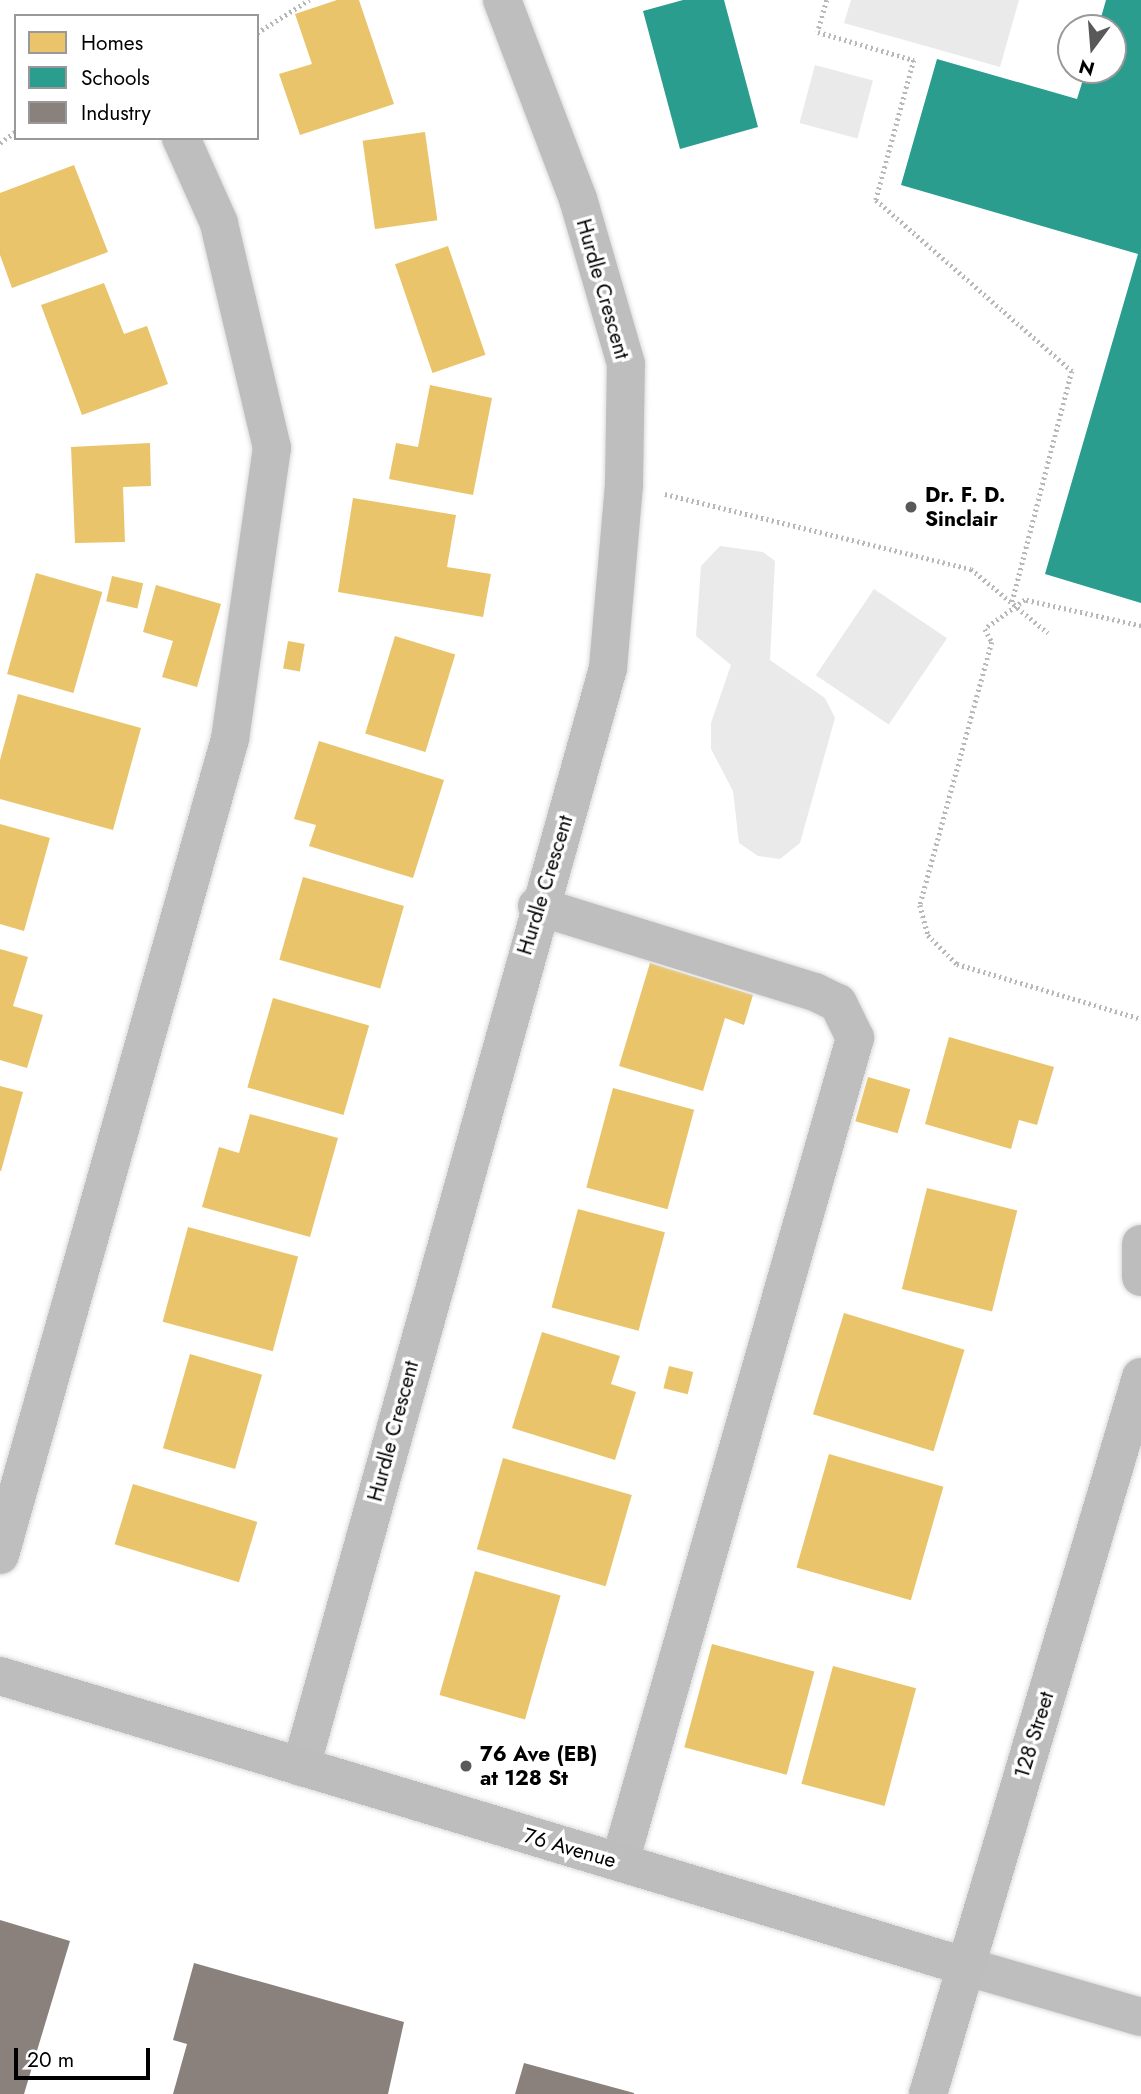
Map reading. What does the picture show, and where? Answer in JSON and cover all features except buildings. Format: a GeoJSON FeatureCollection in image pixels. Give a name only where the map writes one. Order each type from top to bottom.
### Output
{"type":"FeatureCollection","features":[{"type":"Feature","properties":{"kind":"main road"},"geometry":{"type":"LineString","coordinates":[[1141,1244],[1141,1277]]}},
{"type":"Feature","properties":{"kind":"main road","name":"128 Street"},"geometry":{"type":"LineString","coordinates":[[929,2094],[964,1966],[1141,1377]]}},
{"type":"Feature","properties":{"kind":"main road","name":"76 Avenue"},"geometry":{"type":"LineString","coordinates":[[0,1676],[964,1966]]}},
{"type":"Feature","properties":{"kind":"street","name":"Hurdle Crescent"},"geometry":{"type":"LineString","coordinates":[[301,1767],[537,906],[608,668],[624,485],[626,364],[578,199],[502,0]]}},
{"type":"Feature","properties":{"kind":"street"},"geometry":{"type":"LineString","coordinates":[[0,1555],[230,739],[272,448],[219,223],[182,140]]}},
{"type":"Feature","properties":{"kind":"street"},"geometry":{"type":"LineString","coordinates":[[537,906],[815,992],[838,1003],[855,1038],[620,1863]]}},
{"type":"Feature","properties":{"kind":"street","name":"76 Avenue"},"geometry":{"type":"LineString","coordinates":[[964,1966],[1141,2017]]}},
{"type":"Feature","properties":{"kind":"path"},"geometry":{"type":"LineString","coordinates":[[259,32],[309,0]]}},
{"type":"Feature","properties":{"kind":"path"},"geometry":{"type":"LineString","coordinates":[[827,0],[818,32],[914,60],[876,200],[1072,371],[1013,603]]}},
{"type":"Feature","properties":{"kind":"path"},"geometry":{"type":"LineString","coordinates":[[0,144],[14,133]]}},
{"type":"Feature","properties":{"kind":"path"},"geometry":{"type":"LineString","coordinates":[[650,490],[971,569],[1048,633]]}},
{"type":"Feature","properties":{"kind":"path"},"geometry":{"type":"LineString","coordinates":[[1141,626],[1025,600],[1013,603],[985,629],[992,642],[920,905],[928,935],[957,964],[1141,1019]]}},
{"type":"Feature","properties":{"kind":"shaded area"},"geometry":{"type":"Polygon","coordinates":[[[851,0],[1019,0],[1000,67],[844,23],[851,0]]]}},
{"type":"Feature","properties":{"kind":"shaded area"},"geometry":{"type":"Polygon","coordinates":[[[815,65],[873,81],[857,138],[799,123],[815,65]]]}},
{"type":"Feature","properties":{"kind":"shaded area"},"geometry":{"type":"Polygon","coordinates":[[[720,546],[763,552],[775,561],[770,660],[825,698],[835,718],[800,843],[780,859],[758,856],[739,843],[733,791],[711,749],[711,723],[731,665],[696,636],[701,566],[720,546]]]}},
{"type":"Feature","properties":{"kind":"shaded area"},"geometry":{"type":"Polygon","coordinates":[[[874,589],[947,638],[889,724],[816,675],[874,589]]]}},
{"type":"Feature","properties":{"kind":"place","name":"Dr. F. D. Sinclair"},"geometry":{"type":"Point","coordinates":[911,507]}},
{"type":"Feature","properties":{"kind":"place","name":"76 Ave (EB) at 128 St"},"geometry":{"type":"Point","coordinates":[466,1766]}}]}
